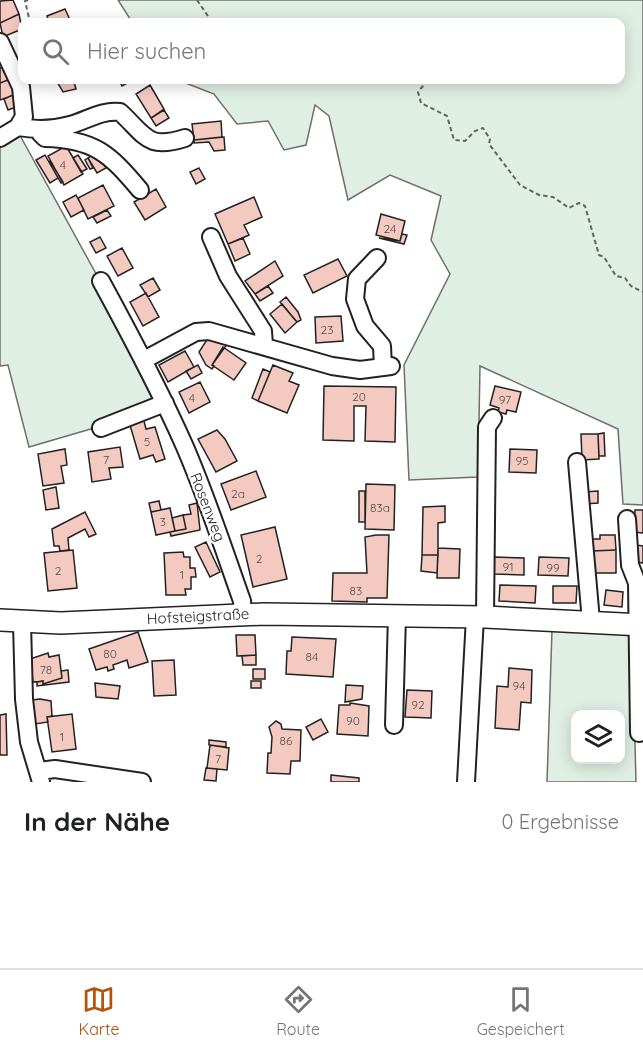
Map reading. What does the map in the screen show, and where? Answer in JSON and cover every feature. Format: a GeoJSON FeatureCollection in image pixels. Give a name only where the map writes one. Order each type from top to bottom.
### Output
{"type":"FeatureCollection","features":[{"type":"Feature","properties":{"kind":"main road","name":"Hofsteigstraße"},"geometry":{"type":"LineString","coordinates":[[0,620],[21,623],[243,614],[480,617],[640,624]]}},
{"type":"Feature","properties":{"kind":"street"},"geometry":{"type":"LineString","coordinates":[[0,42],[18,81]]}},
{"type":"Feature","properties":{"kind":"street"},"geometry":{"type":"LineString","coordinates":[[20,84],[21,122]]}},
{"type":"Feature","properties":{"kind":"street"},"geometry":{"type":"LineString","coordinates":[[0,138],[21,122],[30,103],[28,84]]}},
{"type":"Feature","properties":{"kind":"street"},"geometry":{"type":"LineString","coordinates":[[37,130],[71,125],[107,110],[120,111],[149,141],[166,144],[185,138]]}},
{"type":"Feature","properties":{"kind":"street"},"geometry":{"type":"LineString","coordinates":[[21,122],[37,130],[45,138],[67,138],[93,145],[115,160],[140,190]]}},
{"type":"Feature","properties":{"kind":"street"},"geometry":{"type":"LineString","coordinates":[[211,237],[238,294],[262,331],[264,345]]}},
{"type":"Feature","properties":{"kind":"street"},"geometry":{"type":"LineString","coordinates":[[144,360],[196,332],[209,331],[332,366],[360,370],[387,367],[382,346],[365,326],[355,299],[357,279],[377,258]]}},
{"type":"Feature","properties":{"kind":"street","name":"Rosenweg"},"geometry":{"type":"LineString","coordinates":[[101,281],[165,403],[209,506],[242,602],[243,614]]}},
{"type":"Feature","properties":{"kind":"street"},"geometry":{"type":"LineString","coordinates":[[101,428],[165,403]]}},
{"type":"Feature","properties":{"kind":"street"},"geometry":{"type":"LineString","coordinates":[[466,782],[480,617],[487,427],[493,418]]}},
{"type":"Feature","properties":{"kind":"street"},"geometry":{"type":"LineString","coordinates":[[577,462],[591,621]]}},
{"type":"Feature","properties":{"kind":"street"},"geometry":{"type":"LineString","coordinates":[[627,519],[630,565],[637,583],[640,624],[639,734]]}},
{"type":"Feature","properties":{"kind":"street"},"geometry":{"type":"LineString","coordinates":[[394,725],[397,615]]}},
{"type":"Feature","properties":{"kind":"street"},"geometry":{"type":"LineString","coordinates":[[21,623],[24,699],[29,742],[40,776],[55,769],[142,782]]}},
{"type":"Feature","properties":{"kind":"path"},"geometry":{"type":"LineString","coordinates":[[28,0],[25,1],[29,18]]}},
{"type":"Feature","properties":{"kind":"path"},"geometry":{"type":"LineString","coordinates":[[197,0],[209,18]]}},
{"type":"Feature","properties":{"kind":"path"},"geometry":{"type":"LineString","coordinates":[[425,84],[418,92],[419,99],[447,117],[454,140],[465,141],[475,131],[483,128],[490,139],[489,144],[520,185],[539,195],[553,197],[565,207],[569,208],[579,203],[585,207],[599,255],[604,257],[616,276],[626,278],[631,286],[643,292]]}},
{"type":"Feature","properties":{"kind":"green space"},"geometry":{"type":"Polygon","coordinates":[[[118,0],[643,0],[643,505],[623,504],[618,429],[480,366],[478,477],[409,480],[404,365],[450,274],[431,240],[441,196],[390,175],[348,200],[329,116],[315,105],[306,145],[284,150],[268,121],[237,124],[214,94],[188,84],[625,84],[625,18],[129,18],[118,0]]]}},
{"type":"Feature","properties":{"kind":"green space"},"geometry":{"type":"Polygon","coordinates":[[[17,130],[144,361],[162,401],[101,426],[29,447],[8,365],[0,366],[0,140],[17,130]]]}},
{"type":"Feature","properties":{"kind":"green space"},"geometry":{"type":"Polygon","coordinates":[[[552,630],[632,633],[636,782],[547,782],[552,630]]]}},
{"type":"Feature","properties":{"kind":"building"},"geometry":{"type":"Polygon","coordinates":[[[13,0],[19,14],[0,23],[0,1],[13,0]]]}},
{"type":"Feature","properties":{"kind":"building"},"geometry":{"type":"Polygon","coordinates":[[[65,9],[69,18],[48,18],[47,16],[65,9]]]}},
{"type":"Feature","properties":{"kind":"building"},"geometry":{"type":"Polygon","coordinates":[[[19,14],[18,31],[3,37],[0,23],[19,14]]]}},
{"type":"Feature","properties":{"kind":"building"},"geometry":{"type":"Polygon","coordinates":[[[8,65],[13,78],[0,83],[0,68],[8,65]]]}},
{"type":"Feature","properties":{"kind":"building"},"geometry":{"type":"Polygon","coordinates":[[[13,78],[19,93],[0,100],[0,83],[13,78]]]}},
{"type":"Feature","properties":{"kind":"building"},"geometry":{"type":"Polygon","coordinates":[[[58,84],[75,84],[76,89],[63,92],[58,84]]]}},
{"type":"Feature","properties":{"kind":"building"},"geometry":{"type":"Polygon","coordinates":[[[150,85],[164,109],[151,118],[136,94],[150,85]]]}},
{"type":"Feature","properties":{"kind":"building"},"geometry":{"type":"Polygon","coordinates":[[[15,94],[19,106],[8,110],[4,99],[15,94]]]}},
{"type":"Feature","properties":{"kind":"building"},"geometry":{"type":"Polygon","coordinates":[[[164,110],[169,118],[156,126],[151,118],[164,110]]]}},
{"type":"Feature","properties":{"kind":"building"},"geometry":{"type":"Polygon","coordinates":[[[221,121],[222,137],[194,140],[192,124],[221,121]]]}},
{"type":"Feature","properties":{"kind":"building"},"geometry":{"type":"Polygon","coordinates":[[[224,137],[225,150],[214,151],[209,142],[194,143],[194,140],[224,137]]]}},
{"type":"Feature","properties":{"kind":"building"},"geometry":{"type":"Polygon","coordinates":[[[66,146],[83,174],[64,185],[48,156],[66,146]]]}},
{"type":"Feature","properties":{"kind":"building"},"geometry":{"type":"Polygon","coordinates":[[[97,152],[106,168],[97,173],[88,158],[97,152]]]}},
{"type":"Feature","properties":{"kind":"building"},"geometry":{"type":"Polygon","coordinates":[[[45,155],[58,178],[50,183],[36,160],[45,155]]]}},
{"type":"Feature","properties":{"kind":"building"},"geometry":{"type":"Polygon","coordinates":[[[78,155],[87,169],[81,172],[73,158],[78,155]]]}},
{"type":"Feature","properties":{"kind":"building"},"geometry":{"type":"Polygon","coordinates":[[[88,158],[93,168],[90,169],[85,160],[88,158]]]}},
{"type":"Feature","properties":{"kind":"building"},"geometry":{"type":"Polygon","coordinates":[[[50,161],[63,182],[61,183],[50,161]]]}},
{"type":"Feature","properties":{"kind":"building"},"geometry":{"type":"Polygon","coordinates":[[[199,168],[205,179],[196,184],[190,172],[199,168]]]}},
{"type":"Feature","properties":{"kind":"building"},"geometry":{"type":"Polygon","coordinates":[[[103,185],[114,206],[88,219],[78,198],[103,185]]]}},
{"type":"Feature","properties":{"kind":"building"},"geometry":{"type":"Polygon","coordinates":[[[156,189],[166,207],[145,220],[134,202],[156,189]]]}},
{"type":"Feature","properties":{"kind":"building"},"geometry":{"type":"Polygon","coordinates":[[[76,195],[84,210],[71,217],[63,202],[76,195]]]}},
{"type":"Feature","properties":{"kind":"building"},"geometry":{"type":"Polygon","coordinates":[[[254,197],[262,217],[244,225],[249,235],[228,244],[215,214],[254,197]]]}},
{"type":"Feature","properties":{"kind":"building"},"geometry":{"type":"Polygon","coordinates":[[[107,210],[111,216],[97,223],[93,217],[107,210]]]}},
{"type":"Feature","properties":{"kind":"building"},"geometry":{"type":"Polygon","coordinates":[[[381,214],[405,221],[400,241],[376,235],[381,214]]]}},
{"type":"Feature","properties":{"kind":"building"},"geometry":{"type":"Polygon","coordinates":[[[402,234],[407,235],[404,244],[379,238],[400,241],[402,234]]]}},
{"type":"Feature","properties":{"kind":"building"},"geometry":{"type":"Polygon","coordinates":[[[100,237],[106,248],[96,253],[90,242],[100,237]]]}},
{"type":"Feature","properties":{"kind":"building"},"geometry":{"type":"Polygon","coordinates":[[[243,238],[250,254],[235,261],[228,244],[243,238]]]}},
{"type":"Feature","properties":{"kind":"building"},"geometry":{"type":"Polygon","coordinates":[[[122,248],[133,268],[118,276],[107,256],[122,248]]]}},
{"type":"Feature","properties":{"kind":"building"},"geometry":{"type":"Polygon","coordinates":[[[338,259],[347,276],[313,293],[304,275],[338,259]]]}},
{"type":"Feature","properties":{"kind":"building"},"geometry":{"type":"Polygon","coordinates":[[[275,261],[283,276],[255,294],[245,281],[275,261]]]}},
{"type":"Feature","properties":{"kind":"building"},"geometry":{"type":"Polygon","coordinates":[[[153,278],[160,290],[148,297],[140,285],[153,278]]]}},
{"type":"Feature","properties":{"kind":"building"},"geometry":{"type":"Polygon","coordinates":[[[268,286],[273,293],[260,301],[255,294],[268,286]]]}},
{"type":"Feature","properties":{"kind":"building"},"geometry":{"type":"Polygon","coordinates":[[[146,293],[159,317],[143,326],[130,302],[146,293]]]}},
{"type":"Feature","properties":{"kind":"building"},"geometry":{"type":"Polygon","coordinates":[[[286,297],[298,312],[301,320],[297,322],[280,302],[286,297]]]}},
{"type":"Feature","properties":{"kind":"building"},"geometry":{"type":"Polygon","coordinates":[[[282,304],[297,322],[285,333],[270,314],[282,304]]]}},
{"type":"Feature","properties":{"kind":"building"},"geometry":{"type":"Polygon","coordinates":[[[341,316],[343,341],[316,343],[315,317],[341,316]]]}},
{"type":"Feature","properties":{"kind":"building"},"geometry":{"type":"Polygon","coordinates":[[[208,338],[228,343],[212,365],[214,366],[212,369],[206,365],[199,352],[208,338]]]}},
{"type":"Feature","properties":{"kind":"building"},"geometry":{"type":"Polygon","coordinates":[[[223,347],[246,363],[234,380],[212,365],[223,347]]]}},
{"type":"Feature","properties":{"kind":"building"},"geometry":{"type":"Polygon","coordinates":[[[185,351],[194,367],[168,382],[159,365],[185,351]]]}},
{"type":"Feature","properties":{"kind":"building"},"geometry":{"type":"Polygon","coordinates":[[[198,365],[202,373],[191,379],[186,371],[198,365]]]}},
{"type":"Feature","properties":{"kind":"building"},"geometry":{"type":"Polygon","coordinates":[[[273,365],[293,373],[289,381],[299,385],[287,413],[258,401],[273,365]]]}},
{"type":"Feature","properties":{"kind":"building"},"geometry":{"type":"Polygon","coordinates":[[[263,369],[270,372],[258,401],[252,398],[263,369]]]}},
{"type":"Feature","properties":{"kind":"building"},"geometry":{"type":"Polygon","coordinates":[[[200,382],[210,402],[189,413],[179,392],[200,382]]]}},
{"type":"Feature","properties":{"kind":"building"},"geometry":{"type":"Polygon","coordinates":[[[324,386],[396,387],[395,442],[365,441],[366,406],[354,406],[354,441],[323,440],[324,386]]]}},
{"type":"Feature","properties":{"kind":"building"},"geometry":{"type":"Polygon","coordinates":[[[495,386],[521,392],[516,412],[507,410],[506,414],[498,412],[499,408],[490,405],[495,386]]]}},
{"type":"Feature","properties":{"kind":"building"},"geometry":{"type":"Polygon","coordinates":[[[143,417],[146,429],[155,427],[165,459],[156,462],[153,455],[140,459],[129,422],[143,417]]]}},
{"type":"Feature","properties":{"kind":"building"},"geometry":{"type":"Polygon","coordinates":[[[217,430],[225,439],[237,461],[216,472],[198,439],[217,430]]]}},
{"type":"Feature","properties":{"kind":"building"},"geometry":{"type":"Polygon","coordinates":[[[604,433],[605,456],[599,456],[598,434],[604,433]]]}},
{"type":"Feature","properties":{"kind":"building"},"geometry":{"type":"Polygon","coordinates":[[[581,434],[598,434],[599,459],[582,460],[581,434]]]}},
{"type":"Feature","properties":{"kind":"building"},"geometry":{"type":"Polygon","coordinates":[[[120,447],[123,467],[109,468],[111,479],[92,482],[88,452],[120,447]]]}},
{"type":"Feature","properties":{"kind":"building"},"geometry":{"type":"Polygon","coordinates":[[[65,449],[67,465],[61,466],[64,483],[43,486],[38,454],[65,449]]]}},
{"type":"Feature","properties":{"kind":"building"},"geometry":{"type":"Polygon","coordinates":[[[510,449],[537,450],[536,473],[509,472],[510,449]]]}},
{"type":"Feature","properties":{"kind":"building"},"geometry":{"type":"Polygon","coordinates":[[[256,471],[266,497],[231,510],[221,484],[256,471]]]}},
{"type":"Feature","properties":{"kind":"building"},"geometry":{"type":"Polygon","coordinates":[[[366,484],[395,485],[394,530],[365,529],[366,484]]]}},
{"type":"Feature","properties":{"kind":"building"},"geometry":{"type":"Polygon","coordinates":[[[56,487],[59,508],[46,510],[43,490],[56,487]]]}},
{"type":"Feature","properties":{"kind":"building"},"geometry":{"type":"Polygon","coordinates":[[[359,491],[365,491],[365,522],[359,522],[359,491]]]}},
{"type":"Feature","properties":{"kind":"building"},"geometry":{"type":"Polygon","coordinates":[[[598,491],[598,503],[584,504],[583,492],[598,491]]]}},
{"type":"Feature","properties":{"kind":"building"},"geometry":{"type":"Polygon","coordinates":[[[159,501],[161,510],[151,512],[149,503],[159,501]]]}},
{"type":"Feature","properties":{"kind":"building"},"geometry":{"type":"Polygon","coordinates":[[[197,503],[200,530],[171,536],[170,532],[186,529],[183,515],[191,514],[189,505],[197,503]]]}},
{"type":"Feature","properties":{"kind":"building"},"geometry":{"type":"Polygon","coordinates":[[[445,506],[445,522],[438,523],[438,555],[422,555],[423,507],[445,506]]]}},
{"type":"Feature","properties":{"kind":"building"},"geometry":{"type":"Polygon","coordinates":[[[170,508],[175,531],[156,535],[151,512],[170,508]]]}},
{"type":"Feature","properties":{"kind":"building"},"geometry":{"type":"Polygon","coordinates":[[[635,510],[643,510],[643,533],[634,532],[635,510]]]}},
{"type":"Feature","properties":{"kind":"building"},"geometry":{"type":"Polygon","coordinates":[[[85,512],[96,534],[89,537],[85,529],[68,538],[69,550],[60,551],[59,546],[54,546],[52,529],[85,512]]]}},
{"type":"Feature","properties":{"kind":"building"},"geometry":{"type":"Polygon","coordinates":[[[183,515],[186,529],[175,531],[172,518],[183,515]]]}},
{"type":"Feature","properties":{"kind":"building"},"geometry":{"type":"Polygon","coordinates":[[[275,527],[287,579],[253,587],[241,535],[275,527]]]}},
{"type":"Feature","properties":{"kind":"building"},"geometry":{"type":"Polygon","coordinates":[[[389,535],[387,598],[367,598],[367,602],[332,601],[333,573],[367,573],[365,537],[389,535]]]}},
{"type":"Feature","properties":{"kind":"building"},"geometry":{"type":"Polygon","coordinates":[[[600,535],[615,535],[616,550],[591,551],[591,539],[600,539],[600,535]]]}},
{"type":"Feature","properties":{"kind":"building"},"geometry":{"type":"Polygon","coordinates":[[[206,542],[220,572],[210,577],[195,547],[206,542]]]}},
{"type":"Feature","properties":{"kind":"building"},"geometry":{"type":"Polygon","coordinates":[[[636,545],[643,546],[643,563],[636,562],[636,545]]]}},
{"type":"Feature","properties":{"kind":"building"},"geometry":{"type":"Polygon","coordinates":[[[438,548],[460,549],[459,578],[437,578],[438,548]]]}},
{"type":"Feature","properties":{"kind":"building"},"geometry":{"type":"Polygon","coordinates":[[[73,550],[77,588],[48,591],[44,553],[73,550]]]}},
{"type":"Feature","properties":{"kind":"building"},"geometry":{"type":"Polygon","coordinates":[[[616,550],[616,573],[594,573],[591,551],[616,550]]]}},
{"type":"Feature","properties":{"kind":"building"},"geometry":{"type":"Polygon","coordinates":[[[183,552],[184,557],[190,557],[190,568],[195,568],[196,577],[191,577],[191,589],[185,589],[186,595],[166,595],[164,553],[183,552]]]}},
{"type":"Feature","properties":{"kind":"building"},"geometry":{"type":"Polygon","coordinates":[[[422,555],[438,555],[437,573],[421,571],[422,555]]]}},
{"type":"Feature","properties":{"kind":"building"},"geometry":{"type":"Polygon","coordinates":[[[493,557],[524,558],[524,575],[493,574],[493,557]]]}},
{"type":"Feature","properties":{"kind":"building"},"geometry":{"type":"Polygon","coordinates":[[[539,557],[569,558],[568,576],[538,575],[539,557]]]}},
{"type":"Feature","properties":{"kind":"building"},"geometry":{"type":"Polygon","coordinates":[[[500,585],[536,586],[535,603],[499,601],[500,585]]]}},
{"type":"Feature","properties":{"kind":"building"},"geometry":{"type":"Polygon","coordinates":[[[553,586],[577,586],[576,603],[553,603],[553,586]]]}},
{"type":"Feature","properties":{"kind":"building"},"geometry":{"type":"Polygon","coordinates":[[[606,590],[623,592],[622,607],[604,605],[606,590]]]}},
{"type":"Feature","properties":{"kind":"building"},"geometry":{"type":"Polygon","coordinates":[[[138,632],[148,662],[129,668],[127,660],[113,665],[114,669],[108,671],[107,667],[96,670],[89,649],[138,632]]]}},
{"type":"Feature","properties":{"kind":"building"},"geometry":{"type":"Polygon","coordinates":[[[236,635],[255,635],[256,655],[237,656],[236,635]]]}},
{"type":"Feature","properties":{"kind":"building"},"geometry":{"type":"Polygon","coordinates":[[[292,637],[336,639],[333,677],[286,674],[287,651],[291,651],[292,637]]]}},
{"type":"Feature","properties":{"kind":"building"},"geometry":{"type":"Polygon","coordinates":[[[48,653],[49,657],[59,655],[62,678],[43,684],[43,681],[33,682],[30,659],[48,653]]]}},
{"type":"Feature","properties":{"kind":"building"},"geometry":{"type":"Polygon","coordinates":[[[256,655],[256,665],[243,665],[242,656],[256,655]]]}},
{"type":"Feature","properties":{"kind":"building"},"geometry":{"type":"Polygon","coordinates":[[[174,660],[176,695],[154,696],[152,661],[174,660]]]}},
{"type":"Feature","properties":{"kind":"building"},"geometry":{"type":"Polygon","coordinates":[[[509,668],[532,670],[531,703],[521,702],[519,730],[495,728],[497,686],[508,687],[509,668]]]}},
{"type":"Feature","properties":{"kind":"building"},"geometry":{"type":"Polygon","coordinates":[[[253,669],[265,669],[265,679],[253,679],[253,669]]]}},
{"type":"Feature","properties":{"kind":"building"},"geometry":{"type":"Polygon","coordinates":[[[68,670],[69,682],[37,686],[37,682],[43,681],[43,684],[62,678],[61,671],[68,670]]]}},
{"type":"Feature","properties":{"kind":"building"},"geometry":{"type":"Polygon","coordinates":[[[251,681],[261,681],[261,688],[251,688],[251,681]]]}},
{"type":"Feature","properties":{"kind":"building"},"geometry":{"type":"Polygon","coordinates":[[[95,683],[120,686],[118,699],[96,697],[95,683]]]}},
{"type":"Feature","properties":{"kind":"building"},"geometry":{"type":"Polygon","coordinates":[[[346,685],[363,686],[362,699],[345,702],[346,685]]]}},
{"type":"Feature","properties":{"kind":"building"},"geometry":{"type":"Polygon","coordinates":[[[407,690],[432,691],[431,718],[405,717],[407,690]]]}},
{"type":"Feature","properties":{"kind":"building"},"geometry":{"type":"Polygon","coordinates":[[[32,700],[51,701],[52,716],[47,717],[48,722],[35,724],[32,700]]]}},
{"type":"Feature","properties":{"kind":"building"},"geometry":{"type":"Polygon","coordinates":[[[350,703],[369,706],[368,736],[337,734],[339,705],[350,705],[350,703]]]}},
{"type":"Feature","properties":{"kind":"building"},"geometry":{"type":"Polygon","coordinates":[[[6,714],[7,755],[0,755],[0,715],[6,714]]]}},
{"type":"Feature","properties":{"kind":"building"},"geometry":{"type":"Polygon","coordinates":[[[72,714],[76,749],[52,752],[47,717],[72,714]]]}},
{"type":"Feature","properties":{"kind":"building"},"geometry":{"type":"Polygon","coordinates":[[[321,719],[328,732],[313,740],[306,727],[321,719]]]}},
{"type":"Feature","properties":{"kind":"building"},"geometry":{"type":"Polygon","coordinates":[[[276,721],[281,724],[282,729],[301,730],[300,761],[291,761],[290,774],[267,773],[272,737],[269,727],[276,721]]]}},
{"type":"Feature","properties":{"kind":"building"},"geometry":{"type":"Polygon","coordinates":[[[209,740],[226,742],[226,747],[209,745],[209,740]]]}},
{"type":"Feature","properties":{"kind":"building"},"geometry":{"type":"Polygon","coordinates":[[[210,745],[229,748],[227,770],[207,768],[210,745]]]}},
{"type":"Feature","properties":{"kind":"building"},"geometry":{"type":"Polygon","coordinates":[[[206,768],[217,769],[216,781],[204,780],[206,768]]]}},
{"type":"Feature","properties":{"kind":"building"},"geometry":{"type":"Polygon","coordinates":[[[331,775],[359,778],[359,782],[331,782],[331,775]]]}}]}
